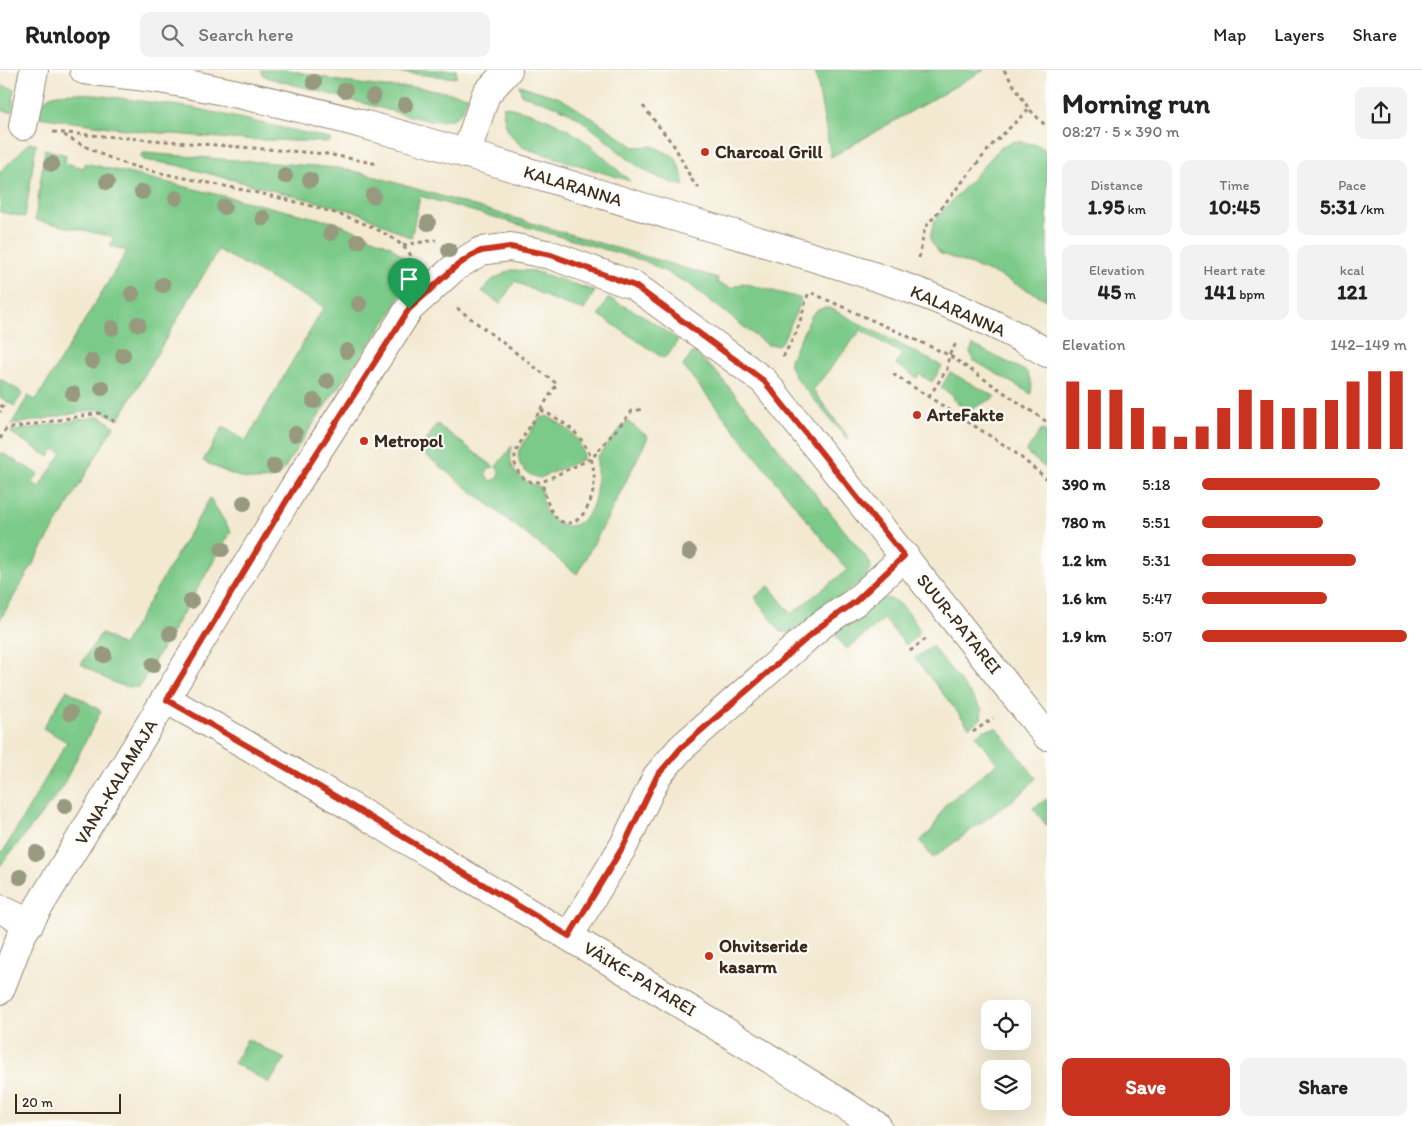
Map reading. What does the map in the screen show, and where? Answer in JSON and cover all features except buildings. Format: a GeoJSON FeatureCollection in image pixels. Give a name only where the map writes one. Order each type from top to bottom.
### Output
{"type":"FeatureCollection","features":[{"type":"Feature","properties":{"kind":"street"},"geometry":{"type":"LineString","coordinates":[[23,126],[34,70]]}},
{"type":"Feature","properties":{"kind":"street","name":"KALARANNA"},"geometry":{"type":"LineString","coordinates":[[84,70],[158,79],[290,106],[466,154],[883,279],[972,315],[1047,353]]}},
{"type":"Feature","properties":{"kind":"street"},"geometry":{"type":"LineString","coordinates":[[466,154],[486,94],[508,70]]}},
{"type":"Feature","properties":{"kind":"street","name":"SUUR-PATAREI"},"geometry":{"type":"LineString","coordinates":[[436,284],[455,267],[481,251],[510,247],[551,255],[635,286],[764,381],[1047,736]]}},
{"type":"Feature","properties":{"kind":"street","name":"VANA-KALAMAJA"},"geometry":{"type":"LineString","coordinates":[[0,990],[17,945],[293,490],[409,309],[436,284]]}},
{"type":"Feature","properties":{"kind":"street"},"geometry":{"type":"LineString","coordinates":[[569,936],[624,845],[657,776],[681,748],[821,626],[855,602],[904,556]]}},
{"type":"Feature","properties":{"kind":"street","name":"VÄIKE-PATAREI"},"geometry":{"type":"LineString","coordinates":[[167,700],[318,786],[569,936],[758,1050],[877,1126]]}},
{"type":"Feature","properties":{"kind":"street"},"geometry":{"type":"LineString","coordinates":[[0,909],[30,923]]}},
{"type":"Feature","properties":{"kind":"path"},"geometry":{"type":"LineString","coordinates":[[1004,70],[1029,109],[1047,127]]}},
{"type":"Feature","properties":{"kind":"path"},"geometry":{"type":"LineString","coordinates":[[643,106],[675,147],[692,180],[702,192]]}},
{"type":"Feature","properties":{"kind":"path"},"geometry":{"type":"LineString","coordinates":[[918,266],[925,228],[992,145],[1029,109]]}},
{"type":"Feature","properties":{"kind":"path"},"geometry":{"type":"LineString","coordinates":[[63,134],[93,151],[132,166],[299,203],[363,222],[403,245],[410,252],[419,272],[409,309]]}},
{"type":"Feature","properties":{"kind":"path"},"geometry":{"type":"LineString","coordinates":[[403,245],[440,240]]}},
{"type":"Feature","properties":{"kind":"path"},"geometry":{"type":"LineString","coordinates":[[436,284],[557,384],[515,453],[515,464],[520,476],[531,482],[542,482],[592,458],[632,411],[644,409]]}},
{"type":"Feature","properties":{"kind":"path"},"geometry":{"type":"LineString","coordinates":[[764,381],[777,367],[797,331],[809,291]]}},
{"type":"Feature","properties":{"kind":"path"},"geometry":{"type":"LineString","coordinates":[[929,396],[947,369]]}},
{"type":"Feature","properties":{"kind":"path"},"geometry":{"type":"LineString","coordinates":[[893,374],[1012,450],[1047,479]]}},
{"type":"Feature","properties":{"kind":"path"},"geometry":{"type":"LineString","coordinates":[[0,405],[3,407],[0,412]]}},
{"type":"Feature","properties":{"kind":"path"},"geometry":{"type":"LineString","coordinates":[[541,410],[568,425],[582,440],[592,458],[595,484],[586,512],[578,521],[568,524],[558,521],[550,513],[542,482]]}},
{"type":"Feature","properties":{"kind":"path"},"geometry":{"type":"LineString","coordinates":[[0,439],[6,429],[99,413],[114,421]]}},
{"type":"Feature","properties":{"kind":"path"},"geometry":{"type":"LineString","coordinates":[[910,651],[933,634]]}},
{"type":"Feature","properties":{"kind":"path"},"geometry":{"type":"LineString","coordinates":[[972,732],[997,715]]}},
{"type":"Feature","properties":{"kind":"green space"},"geometry":{"type":"Polygon","coordinates":[[[261,70],[290,70],[344,82],[384,87],[416,87],[468,96],[462,110],[455,118],[429,121],[269,78],[263,75],[261,70]]]}},
{"type":"Feature","properties":{"kind":"green space"},"geometry":{"type":"Polygon","coordinates":[[[373,70],[457,70],[456,78],[373,70]]]}},
{"type":"Feature","properties":{"kind":"green space"},"geometry":{"type":"Polygon","coordinates":[[[815,70],[984,70],[831,157],[815,70]]]}},
{"type":"Feature","properties":{"kind":"green space"},"geometry":{"type":"Polygon","coordinates":[[[0,85],[14,89],[12,112],[0,110],[0,85]]]}},
{"type":"Feature","properties":{"kind":"green space"},"geometry":{"type":"Polygon","coordinates":[[[519,85],[560,98],[634,147],[653,146],[675,157],[681,171],[684,186],[651,174],[637,166],[569,112],[522,95],[519,85]]]}},
{"type":"Feature","properties":{"kind":"green space"},"geometry":{"type":"Polygon","coordinates":[[[81,93],[194,108],[323,137],[330,139],[330,142],[232,139],[138,131],[38,117],[43,102],[52,95],[81,93]]]}},
{"type":"Feature","properties":{"kind":"green space"},"geometry":{"type":"Polygon","coordinates":[[[504,106],[542,117],[572,132],[630,181],[524,148],[508,130],[504,119],[504,106]]]}},
{"type":"Feature","properties":{"kind":"green space"},"geometry":{"type":"Polygon","coordinates":[[[1015,141],[1038,145],[1047,151],[1047,300],[998,275],[939,253],[930,239],[934,221],[1000,148],[1015,141]]]}},
{"type":"Feature","properties":{"kind":"green space"},"geometry":{"type":"Polygon","coordinates":[[[29,143],[36,144],[25,217],[0,212],[0,172],[29,143]]]}},
{"type":"Feature","properties":{"kind":"green space"},"geometry":{"type":"Polygon","coordinates":[[[45,149],[66,155],[65,163],[84,168],[85,163],[337,223],[391,246],[406,260],[409,266],[409,279],[390,315],[329,400],[279,476],[269,479],[250,479],[231,474],[203,461],[223,427],[246,441],[324,307],[218,250],[118,420],[98,409],[11,425],[28,396],[36,400],[127,251],[110,246],[114,237],[35,220],[45,149]]]}},
{"type":"Feature","properties":{"kind":"green space"},"geometry":{"type":"Polygon","coordinates":[[[144,153],[339,168],[366,174],[718,278],[717,283],[731,288],[743,283],[800,298],[801,302],[783,340],[778,345],[767,345],[689,284],[645,261],[420,196],[411,238],[360,213],[176,165],[144,160],[140,156],[144,153]]]}},
{"type":"Feature","properties":{"kind":"green space"},"geometry":{"type":"Polygon","coordinates":[[[511,270],[534,271],[595,291],[584,310],[553,300],[515,281],[500,304],[482,291],[492,280],[511,270]]]}},
{"type":"Feature","properties":{"kind":"green space"},"geometry":{"type":"Polygon","coordinates":[[[608,298],[642,315],[678,340],[669,354],[663,358],[599,315],[608,298]]]}},
{"type":"Feature","properties":{"kind":"green space"},"geometry":{"type":"Polygon","coordinates":[[[830,308],[942,366],[932,382],[919,374],[917,378],[896,364],[902,354],[861,330],[813,390],[849,438],[847,439],[795,377],[790,365],[790,359],[812,315],[817,310],[830,308]]]}},
{"type":"Feature","properties":{"kind":"green space"},"geometry":{"type":"Polygon","coordinates":[[[973,345],[1027,372],[1032,384],[1031,394],[973,360],[970,352],[973,345]]]}},
{"type":"Feature","properties":{"kind":"green space"},"geometry":{"type":"Polygon","coordinates":[[[693,352],[716,372],[748,410],[869,561],[871,566],[866,577],[794,633],[781,632],[756,599],[756,596],[769,586],[791,614],[847,570],[683,366],[693,352]]]}},
{"type":"Feature","properties":{"kind":"green space"},"geometry":{"type":"Polygon","coordinates":[[[950,372],[996,397],[969,410],[952,399],[954,396],[941,388],[950,372]]]}},
{"type":"Feature","properties":{"kind":"green space"},"geometry":{"type":"Polygon","coordinates":[[[0,379],[23,393],[14,406],[0,397],[0,379]]]}},
{"type":"Feature","properties":{"kind":"green space"},"geometry":{"type":"Polygon","coordinates":[[[100,416],[114,426],[0,620],[0,453],[38,474],[33,483],[39,487],[62,453],[54,449],[49,457],[10,432],[100,416]]]}},
{"type":"Feature","properties":{"kind":"green space"},"geometry":{"type":"Polygon","coordinates":[[[547,416],[566,428],[577,438],[583,459],[540,478],[530,475],[523,469],[518,456],[519,450],[539,419],[547,416]]]}},
{"type":"Feature","properties":{"kind":"green space"},"geometry":{"type":"Polygon","coordinates":[[[627,421],[648,437],[577,574],[423,453],[421,448],[437,424],[494,467],[489,468],[485,475],[491,481],[499,478],[499,471],[496,467],[512,446],[511,462],[516,473],[521,478],[541,487],[545,509],[552,520],[572,526],[588,515],[592,507],[596,488],[597,457],[627,421]]]}},
{"type":"Feature","properties":{"kind":"green space"},"geometry":{"type":"Polygon","coordinates":[[[1042,429],[1047,433],[1047,469],[1026,452],[1042,429]]]}},
{"type":"Feature","properties":{"kind":"green space"},"geometry":{"type":"Polygon","coordinates":[[[210,498],[231,532],[139,687],[123,686],[81,664],[101,633],[123,646],[210,498]]]}},
{"type":"Feature","properties":{"kind":"green space"},"geometry":{"type":"Polygon","coordinates":[[[884,598],[896,601],[905,609],[919,629],[918,635],[906,645],[884,619],[847,649],[837,638],[836,628],[884,598]]]}},
{"type":"Feature","properties":{"kind":"green space"},"geometry":{"type":"Polygon","coordinates":[[[932,646],[982,709],[981,719],[969,727],[915,658],[932,646]]]}},
{"type":"Feature","properties":{"kind":"green space"},"geometry":{"type":"Polygon","coordinates":[[[67,690],[101,711],[60,791],[0,866],[0,851],[3,852],[67,742],[43,728],[67,690]]]}},
{"type":"Feature","properties":{"kind":"green space"},"geometry":{"type":"Polygon","coordinates":[[[997,728],[1036,778],[1022,793],[933,858],[920,841],[932,830],[945,805],[997,763],[976,736],[984,730],[997,728]]]}},
{"type":"Feature","properties":{"kind":"green space"},"geometry":{"type":"Polygon","coordinates":[[[1047,799],[1047,826],[1033,808],[1047,799]]]}},
{"type":"Feature","properties":{"kind":"green space"},"geometry":{"type":"Polygon","coordinates":[[[247,1039],[285,1059],[269,1083],[234,1063],[247,1039]]]}},
{"type":"Feature","properties":{"kind":"place","name":"Charcoal Grill"},"geometry":{"type":"Point","coordinates":[705,152]}},
{"type":"Feature","properties":{"kind":"place","name":"ArteFakte"},"geometry":{"type":"Point","coordinates":[917,415]}},
{"type":"Feature","properties":{"kind":"place","name":"Metropol"},"geometry":{"type":"Point","coordinates":[364,441]}},
{"type":"Feature","properties":{"kind":"place","name":"Ohvitseride kasarm"},"geometry":{"type":"Point","coordinates":[709,956]}},
{"type":"Feature","properties":{"kind":"route"},"geometry":{"type":"LineString","coordinates":[[510,247],[551,255],[635,286],[764,381],[904,556],[862,593],[855,602],[821,626],[721,711],[681,748],[657,776],[641,806],[629,836],[569,936],[318,786],[167,700],[293,490],[409,309],[455,267],[471,256],[481,251],[498,248],[510,247]]}}]}
